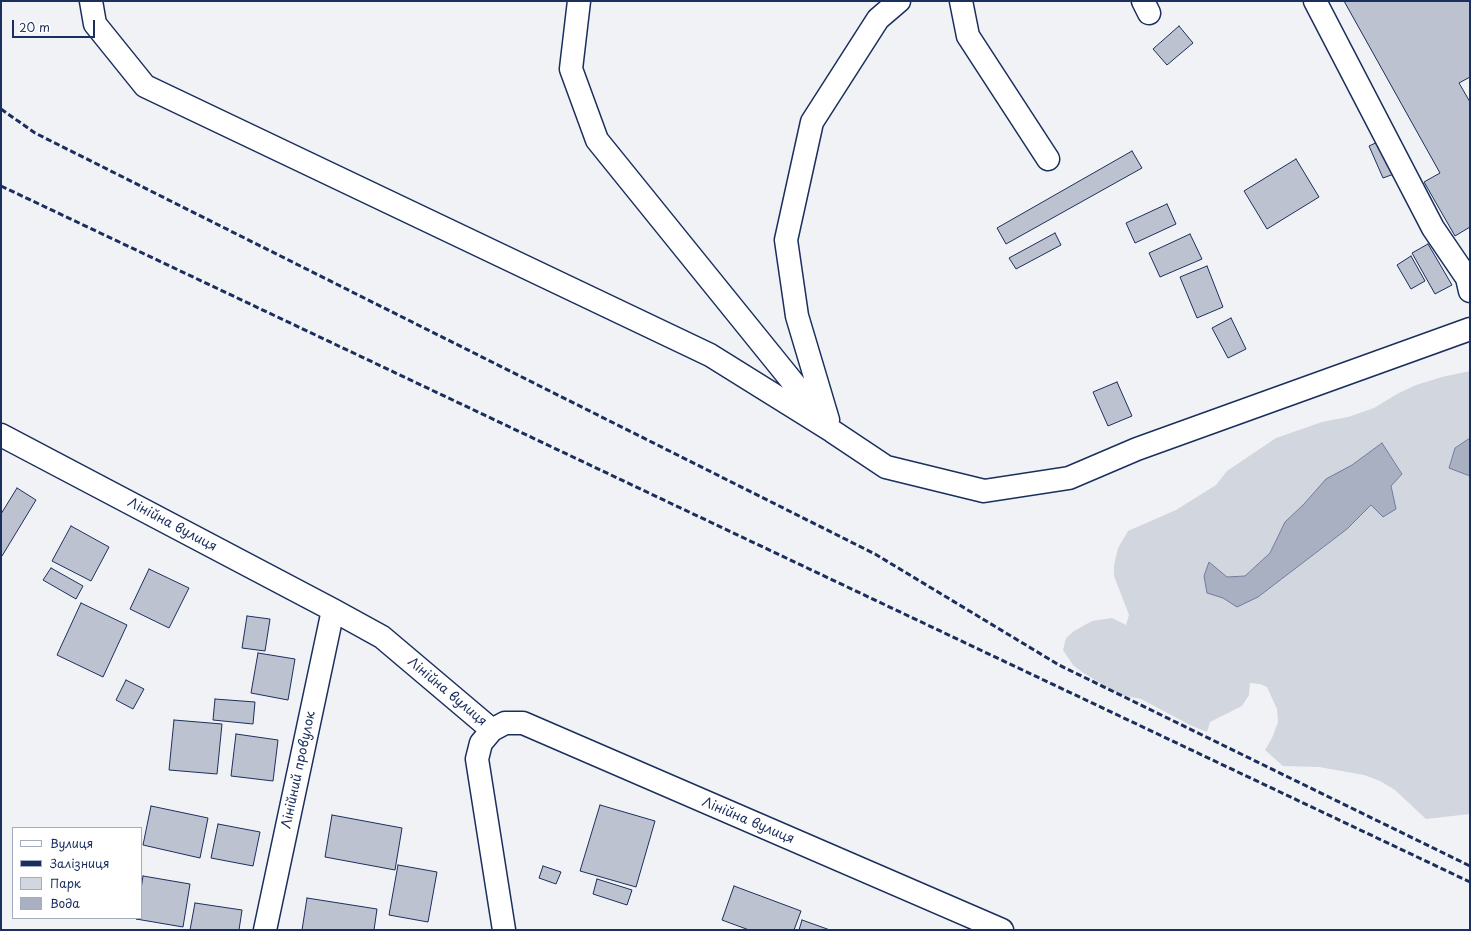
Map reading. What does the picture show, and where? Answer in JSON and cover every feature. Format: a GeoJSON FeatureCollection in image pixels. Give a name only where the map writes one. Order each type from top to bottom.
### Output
{"type":"FeatureCollection","features":[{"type":"Feature","properties":{"kind":"street"},"geometry":{"type":"LineString","coordinates":[[92,1],[95,24],[145,86],[710,355],[832,431],[886,467],[984,491],[1070,478],[1138,449],[1470,329]]}},
{"type":"Feature","properties":{"kind":"street"},"geometry":{"type":"LineString","coordinates":[[579,1],[571,69],[598,140],[832,431]]}},
{"type":"Feature","properties":{"kind":"street"},"geometry":{"type":"LineString","coordinates":[[832,431],[797,316],[786,240],[812,122],[878,19],[899,1]]}},
{"type":"Feature","properties":{"kind":"street"},"geometry":{"type":"LineString","coordinates":[[960,1],[968,36],[1048,159]]}},
{"type":"Feature","properties":{"kind":"street"},"geometry":{"type":"LineString","coordinates":[[1315,1],[1433,228],[1467,278],[1470,290]]}},
{"type":"Feature","properties":{"kind":"street","name":"Лінійна вулиця"},"geometry":{"type":"LineString","coordinates":[[1,435],[382,637],[492,730],[506,723],[523,723],[1002,930]]}},
{"type":"Feature","properties":{"kind":"street","name":"Лінійний провулок"},"geometry":{"type":"LineString","coordinates":[[265,930],[333,610]]}},
{"type":"Feature","properties":{"kind":"street"},"geometry":{"type":"LineString","coordinates":[[492,730],[481,743],[477,760],[504,930]]}},
{"type":"Feature","properties":{"kind":"green space"},"geometry":{"type":"Polygon","coordinates":[[[1470,371],[1470,438],[1455,448],[1449,467],[1470,476],[1470,814],[1426,819],[1395,790],[1380,781],[1364,775],[1319,767],[1283,766],[1265,750],[1272,738],[1278,722],[1277,709],[1267,687],[1260,684],[1250,683],[1249,695],[1242,706],[1210,722],[1207,732],[1190,725],[1141,699],[1120,695],[1073,665],[1063,650],[1066,638],[1074,631],[1092,621],[1112,618],[1126,625],[1129,615],[1114,576],[1114,565],[1118,548],[1128,531],[1176,510],[1216,485],[1227,471],[1276,438],[1322,422],[1348,417],[1374,408],[1397,394],[1416,385],[1442,377],[1470,371]],[[1382,443],[1352,465],[1336,474],[1285,522],[1270,553],[1245,576],[1227,577],[1209,562],[1207,593],[1223,598],[1237,606],[1258,597],[1347,529],[1391,486],[1402,473],[1382,443]]]}},
{"type":"Feature","properties":{"kind":"water"},"geometry":{"type":"Polygon","coordinates":[[[1470,438],[1470,476],[1449,468],[1455,448],[1470,438]]]}},
{"type":"Feature","properties":{"kind":"water"},"geometry":{"type":"Polygon","coordinates":[[[1382,443],[1402,474],[1391,486],[1396,509],[1383,517],[1371,505],[1347,529],[1258,597],[1237,607],[1223,598],[1207,593],[1204,576],[1209,562],[1227,577],[1245,576],[1270,553],[1285,522],[1304,504],[1326,479],[1352,465],[1382,443]]]}},
{"type":"Feature","properties":{"kind":"building"},"geometry":{"type":"Polygon","coordinates":[[[1344,1],[1470,1],[1470,77],[1459,83],[1470,102],[1470,227],[1455,236],[1424,182],[1440,173],[1344,1]]]}},
{"type":"Feature","properties":{"kind":"building"},"geometry":{"type":"Polygon","coordinates":[[[1179,26],[1193,43],[1167,65],[1153,49],[1179,26]]]}},
{"type":"Feature","properties":{"kind":"building"},"geometry":{"type":"Polygon","coordinates":[[[1380,141],[1394,174],[1383,178],[1369,146],[1380,141]]]}},
{"type":"Feature","properties":{"kind":"building"},"geometry":{"type":"Polygon","coordinates":[[[1132,151],[1142,168],[1006,244],[997,228],[1132,151]]]}},
{"type":"Feature","properties":{"kind":"building"},"geometry":{"type":"Polygon","coordinates":[[[1296,159],[1319,197],[1267,229],[1244,191],[1296,159]]]}},
{"type":"Feature","properties":{"kind":"building"},"geometry":{"type":"Polygon","coordinates":[[[1167,204],[1176,224],[1135,243],[1126,223],[1167,204]]]}},
{"type":"Feature","properties":{"kind":"building"},"geometry":{"type":"Polygon","coordinates":[[[1055,233],[1061,245],[1016,269],[1009,258],[1055,233]]]}},
{"type":"Feature","properties":{"kind":"building"},"geometry":{"type":"Polygon","coordinates":[[[1190,234],[1202,259],[1160,277],[1149,253],[1190,234]]]}},
{"type":"Feature","properties":{"kind":"building"},"geometry":{"type":"Polygon","coordinates":[[[1428,244],[1452,285],[1435,294],[1412,253],[1428,244]]]}},
{"type":"Feature","properties":{"kind":"building"},"geometry":{"type":"Polygon","coordinates":[[[1411,256],[1425,281],[1411,289],[1397,265],[1411,256]]]}},
{"type":"Feature","properties":{"kind":"building"},"geometry":{"type":"Polygon","coordinates":[[[1207,266],[1223,307],[1197,318],[1180,277],[1207,266]]]}},
{"type":"Feature","properties":{"kind":"building"},"geometry":{"type":"Polygon","coordinates":[[[1231,318],[1246,349],[1228,358],[1212,328],[1231,318]]]}},
{"type":"Feature","properties":{"kind":"building"},"geometry":{"type":"Polygon","coordinates":[[[1117,382],[1132,416],[1108,426],[1093,392],[1117,382]]]}},
{"type":"Feature","properties":{"kind":"building"},"geometry":{"type":"Polygon","coordinates":[[[17,488],[36,500],[2,556],[1,514],[17,488]]]}},
{"type":"Feature","properties":{"kind":"building"},"geometry":{"type":"Polygon","coordinates":[[[71,526],[109,547],[91,581],[52,561],[71,526]]]}},
{"type":"Feature","properties":{"kind":"building"},"geometry":{"type":"Polygon","coordinates":[[[51,568],[83,586],[76,599],[43,580],[51,568]]]}},
{"type":"Feature","properties":{"kind":"building"},"geometry":{"type":"Polygon","coordinates":[[[149,569],[189,588],[169,628],[130,609],[149,569]]]}},
{"type":"Feature","properties":{"kind":"building"},"geometry":{"type":"Polygon","coordinates":[[[81,603],[127,625],[103,677],[57,655],[81,603]]]}},
{"type":"Feature","properties":{"kind":"building"},"geometry":{"type":"Polygon","coordinates":[[[247,616],[270,619],[265,651],[242,648],[247,616]]]}},
{"type":"Feature","properties":{"kind":"building"},"geometry":{"type":"Polygon","coordinates":[[[258,653],[295,659],[288,700],[251,693],[258,653]]]}},
{"type":"Feature","properties":{"kind":"building"},"geometry":{"type":"Polygon","coordinates":[[[126,680],[144,689],[133,709],[116,700],[126,680]]]}},
{"type":"Feature","properties":{"kind":"building"},"geometry":{"type":"Polygon","coordinates":[[[215,699],[255,702],[253,724],[213,720],[215,699]]]}},
{"type":"Feature","properties":{"kind":"building"},"geometry":{"type":"Polygon","coordinates":[[[174,720],[222,724],[217,774],[169,770],[174,720]]]}},
{"type":"Feature","properties":{"kind":"building"},"geometry":{"type":"Polygon","coordinates":[[[236,734],[278,740],[273,781],[231,776],[236,734]]]}},
{"type":"Feature","properties":{"kind":"building"},"geometry":{"type":"Polygon","coordinates":[[[600,805],[655,821],[636,887],[580,871],[600,805]]]}},
{"type":"Feature","properties":{"kind":"building"},"geometry":{"type":"Polygon","coordinates":[[[151,806],[208,818],[200,858],[143,845],[151,806]]]}},
{"type":"Feature","properties":{"kind":"building"},"geometry":{"type":"Polygon","coordinates":[[[332,815],[402,828],[395,870],[325,857],[332,815]]]}},
{"type":"Feature","properties":{"kind":"building"},"geometry":{"type":"Polygon","coordinates":[[[218,824],[260,832],[253,866],[211,858],[218,824]]]}},
{"type":"Feature","properties":{"kind":"building"},"geometry":{"type":"Polygon","coordinates":[[[398,865],[437,872],[428,922],[389,915],[398,865]]]}},
{"type":"Feature","properties":{"kind":"building"},"geometry":{"type":"Polygon","coordinates":[[[543,866],[561,872],[556,884],[539,878],[543,866]]]}},
{"type":"Feature","properties":{"kind":"building"},"geometry":{"type":"Polygon","coordinates":[[[143,876],[190,884],[183,927],[136,919],[142,919],[143,876]]]}},
{"type":"Feature","properties":{"kind":"building"},"geometry":{"type":"Polygon","coordinates":[[[597,879],[632,890],[627,905],[593,894],[597,879]]]}},
{"type":"Feature","properties":{"kind":"building"},"geometry":{"type":"Polygon","coordinates":[[[734,886],[801,911],[794,930],[749,930],[722,920],[734,886]]]}},
{"type":"Feature","properties":{"kind":"building"},"geometry":{"type":"Polygon","coordinates":[[[307,898],[377,909],[374,930],[302,930],[307,898]]]}},
{"type":"Feature","properties":{"kind":"building"},"geometry":{"type":"Polygon","coordinates":[[[195,903],[242,910],[239,930],[190,930],[195,903]]]}},
{"type":"Feature","properties":{"kind":"building"},"geometry":{"type":"Polygon","coordinates":[[[802,920],[830,930],[799,930],[802,920]]]}},
{"type":"Feature","properties":{"kind":"railway"},"geometry":{"type":"LineString","coordinates":[[1,109],[35,133],[875,554],[1059,665],[1470,866]]}},
{"type":"Feature","properties":{"kind":"railway"},"geometry":{"type":"LineString","coordinates":[[1,186],[1470,882]]}}]}
